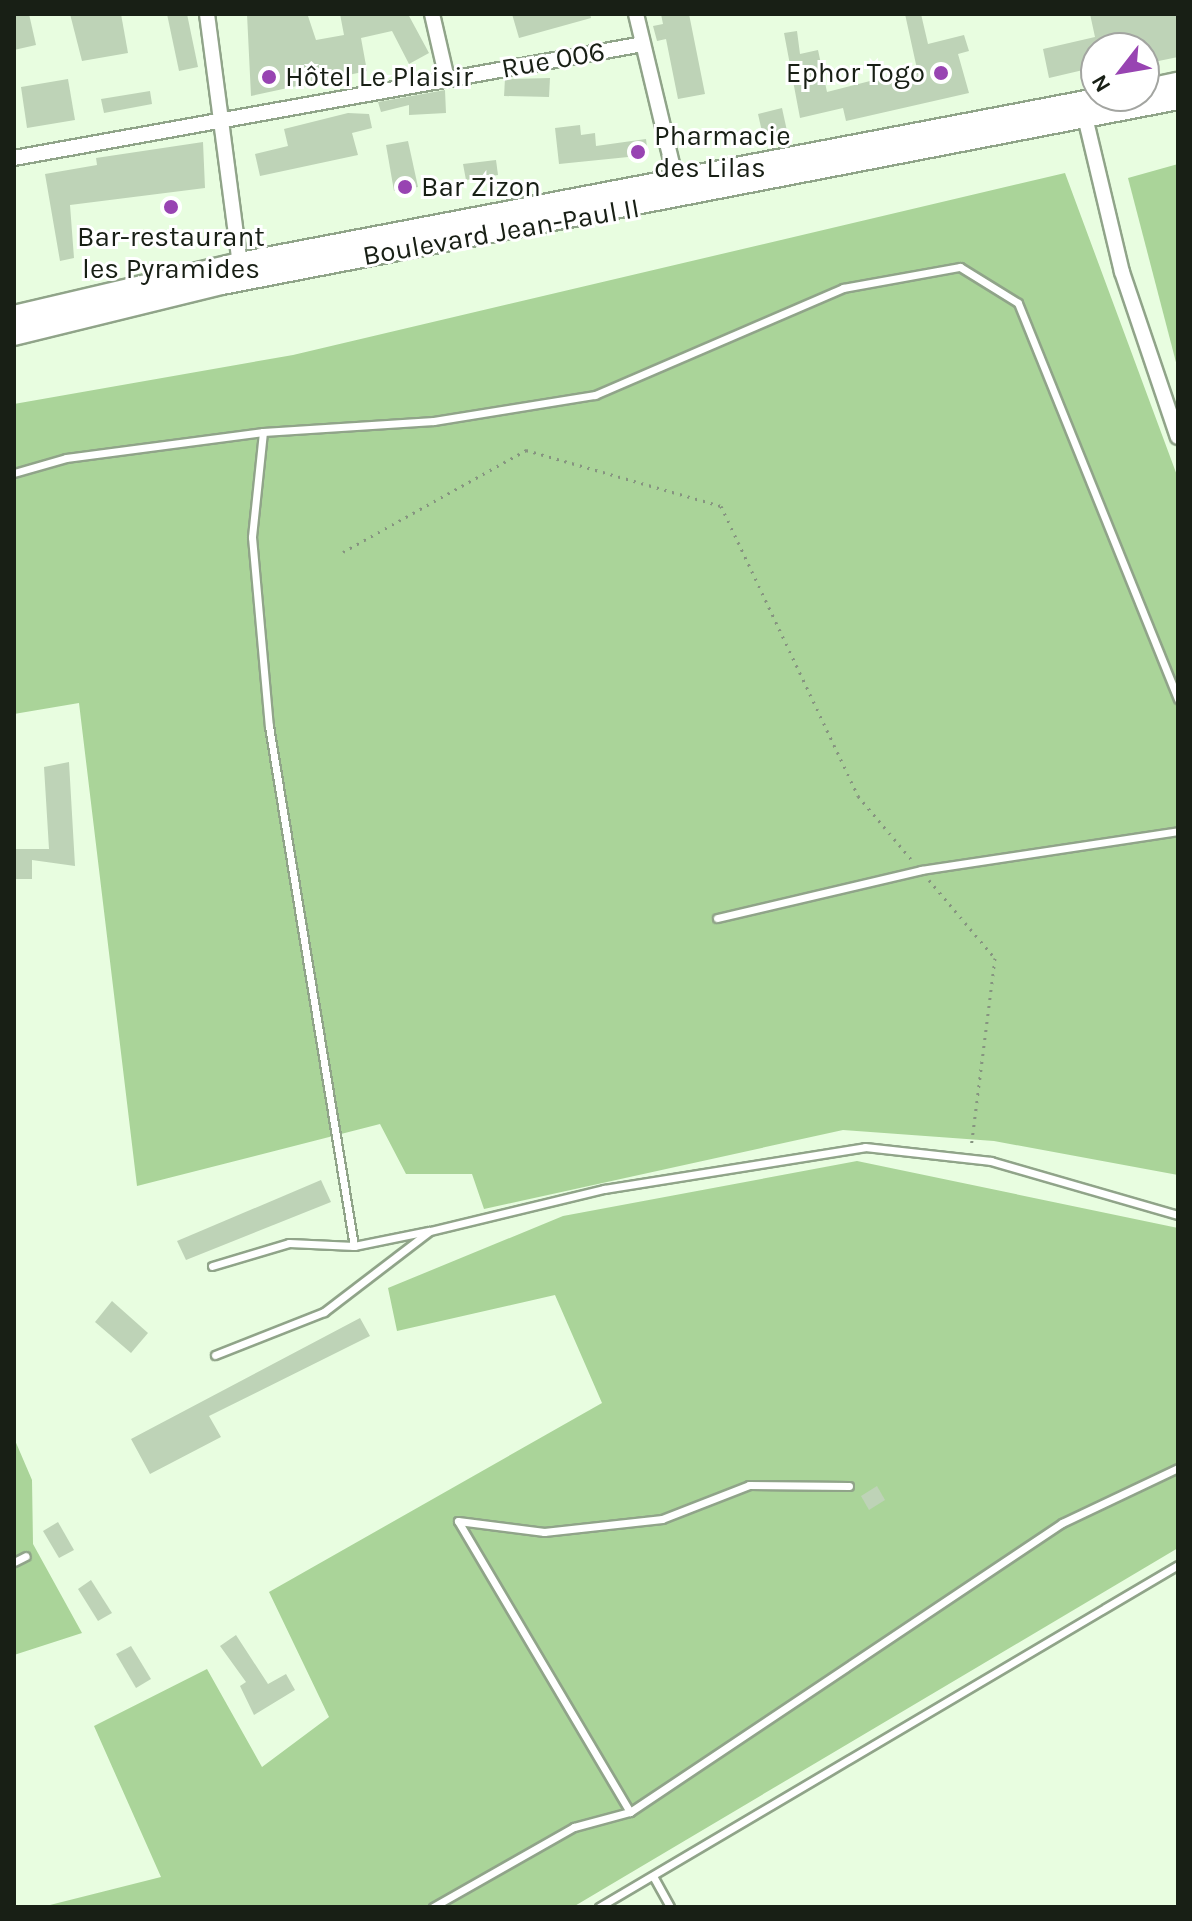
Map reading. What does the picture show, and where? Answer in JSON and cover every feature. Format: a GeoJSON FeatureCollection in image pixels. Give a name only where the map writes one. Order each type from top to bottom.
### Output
{"type":"FeatureCollection","features":[{"type":"Feature","properties":{"kind":"main road","name":"Boulevard Jean-Paul II"},"geometry":{"type":"LineString","coordinates":[[14,335],[222,284],[1178,99]]}},
{"type":"Feature","properties":{"kind":"main road","name":"Boulevard Jean-Paul II"},"geometry":{"type":"LineString","coordinates":[[14,316],[240,263],[1080,102]]}},
{"type":"Feature","properties":{"kind":"street"},"geometry":{"type":"LineString","coordinates":[[207,14],[227,125],[240,263]]}},
{"type":"Feature","properties":{"kind":"street"},"geometry":{"type":"LineString","coordinates":[[432,14],[447,79]]}},
{"type":"Feature","properties":{"kind":"street"},"geometry":{"type":"LineString","coordinates":[[636,14],[676,180]]}},
{"type":"Feature","properties":{"kind":"street","name":"Rue 006"},"geometry":{"type":"LineString","coordinates":[[14,158],[227,125],[447,79],[643,44]]}},
{"type":"Feature","properties":{"kind":"street"},"geometry":{"type":"LineString","coordinates":[[1085,117],[1122,272],[1178,437]]}},
{"type":"Feature","properties":{"kind":"lane"},"geometry":{"type":"LineString","coordinates":[[14,473],[66,458],[263,432],[434,421],[595,395],[843,288],[960,267],[1018,303],[1178,699]]}},
{"type":"Feature","properties":{"kind":"lane"},"geometry":{"type":"LineString","coordinates":[[263,432],[252,537],[269,726],[354,1246]]}},
{"type":"Feature","properties":{"kind":"lane"},"geometry":{"type":"LineString","coordinates":[[717,918],[921,870],[1178,831]]}},
{"type":"Feature","properties":{"kind":"lane"},"geometry":{"type":"LineString","coordinates":[[212,1266],[289,1243],[354,1246],[604,1189],[865,1147],[969,1158],[1178,1215]]}},
{"type":"Feature","properties":{"kind":"lane"},"geometry":{"type":"LineString","coordinates":[[215,1355],[324,1312],[430,1231]]}},
{"type":"Feature","properties":{"kind":"lane"},"geometry":{"type":"LineString","coordinates":[[433,1907],[574,1827],[630,1812],[1062,1523],[1178,1468]]}},
{"type":"Feature","properties":{"kind":"lane"},"geometry":{"type":"LineString","coordinates":[[630,1812],[458,1521],[544,1532],[662,1519],[749,1485],[849,1486]]}},
{"type":"Feature","properties":{"kind":"lane"},"geometry":{"type":"LineString","coordinates":[[14,1562],[26,1556]]}},
{"type":"Feature","properties":{"kind":"lane"},"geometry":{"type":"LineString","coordinates":[[599,1907],[1178,1565]]}},
{"type":"Feature","properties":{"kind":"lane"},"geometry":{"type":"LineString","coordinates":[[653,1876],[670,1907]]}},
{"type":"Feature","properties":{"kind":"path"},"geometry":{"type":"LineString","coordinates":[[343,552],[526,450],[721,506],[858,796],[995,958],[969,1158]]}},
{"type":"Feature","properties":{"kind":"green space"},"geometry":{"type":"Polygon","coordinates":[[[1178,164],[1178,370],[1128,178],[1178,164]]]}},
{"type":"Feature","properties":{"kind":"green space"},"geometry":{"type":"Polygon","coordinates":[[[1065,173],[1178,478],[1178,1175],[994,1141],[843,1130],[484,1209],[472,1174],[406,1174],[380,1124],[137,1186],[79,703],[14,714],[14,404],[293,355],[1065,173]]]}},
{"type":"Feature","properties":{"kind":"green space"},"geometry":{"type":"Polygon","coordinates":[[[857,1161],[1178,1228],[1178,1548],[573,1907],[42,1907],[161,1877],[94,1726],[207,1669],[262,1767],[329,1717],[269,1592],[602,1403],[555,1295],[397,1331],[388,1288],[563,1216],[857,1161]]]}},
{"type":"Feature","properties":{"kind":"green space"},"geometry":{"type":"Polygon","coordinates":[[[14,1438],[32,1480],[33,1544],[82,1633],[14,1655],[14,1438]]]}},
{"type":"Feature","properties":{"kind":"building"},"geometry":{"type":"Polygon","coordinates":[[[14,14],[29,14],[36,45],[14,50],[14,14]]]}},
{"type":"Feature","properties":{"kind":"building"},"geometry":{"type":"Polygon","coordinates":[[[70,14],[121,14],[128,53],[82,61],[70,14]]]}},
{"type":"Feature","properties":{"kind":"building"},"geometry":{"type":"Polygon","coordinates":[[[167,14],[187,14],[198,67],[179,71],[167,14]]]}},
{"type":"Feature","properties":{"kind":"building"},"geometry":{"type":"Polygon","coordinates":[[[247,14],[308,16],[316,40],[344,35],[340,14],[408,14],[429,53],[409,64],[392,31],[361,38],[367,71],[251,96],[247,14]]]}},
{"type":"Feature","properties":{"kind":"building"},"geometry":{"type":"Polygon","coordinates":[[[512,14],[590,14],[591,18],[519,38],[512,14]]]}},
{"type":"Feature","properties":{"kind":"building"},"geometry":{"type":"Polygon","coordinates":[[[661,14],[689,14],[705,94],[678,99],[666,39],[657,41],[653,26],[663,24],[661,14]]]}},
{"type":"Feature","properties":{"kind":"building"},"geometry":{"type":"Polygon","coordinates":[[[905,14],[921,14],[928,44],[964,35],[969,51],[958,54],[969,93],[846,121],[843,108],[800,118],[784,33],[797,31],[800,54],[818,50],[827,92],[917,69],[905,14]]]}},
{"type":"Feature","properties":{"kind":"building"},"geometry":{"type":"Polygon","coordinates":[[[1090,14],[1178,14],[1178,57],[1160,61],[1160,32],[1094,32],[1090,14]]]}},
{"type":"Feature","properties":{"kind":"building"},"geometry":{"type":"Polygon","coordinates":[[[1080,40],[1080,71],[1049,78],[1043,49],[1080,40]]]}},
{"type":"Feature","properties":{"kind":"building"},"geometry":{"type":"Polygon","coordinates":[[[550,78],[549,97],[504,96],[505,79],[550,78]]]}},
{"type":"Feature","properties":{"kind":"building"},"geometry":{"type":"Polygon","coordinates":[[[68,79],[75,120],[27,128],[21,87],[68,79]]]}},
{"type":"Feature","properties":{"kind":"building"},"geometry":{"type":"Polygon","coordinates":[[[445,90],[446,113],[409,115],[409,105],[381,112],[378,102],[445,90]]]}},
{"type":"Feature","properties":{"kind":"building"},"geometry":{"type":"Polygon","coordinates":[[[150,91],[152,104],[104,113],[101,99],[150,91]]]}},
{"type":"Feature","properties":{"kind":"building"},"geometry":{"type":"Polygon","coordinates":[[[782,108],[787,131],[763,136],[758,114],[782,108]]]}},
{"type":"Feature","properties":{"kind":"building"},"geometry":{"type":"Polygon","coordinates":[[[348,113],[369,114],[372,128],[352,133],[358,155],[260,176],[255,154],[288,146],[284,129],[348,113]]]}},
{"type":"Feature","properties":{"kind":"building"},"geometry":{"type":"Polygon","coordinates":[[[580,125],[581,135],[595,133],[596,146],[646,139],[648,155],[559,164],[555,128],[580,125]]]}},
{"type":"Feature","properties":{"kind":"building"},"geometry":{"type":"Polygon","coordinates":[[[408,141],[418,187],[394,191],[386,145],[408,141]]]}},
{"type":"Feature","properties":{"kind":"building"},"geometry":{"type":"Polygon","coordinates":[[[203,142],[205,188],[70,205],[74,258],[60,261],[45,174],[97,165],[96,158],[203,142]]]}},
{"type":"Feature","properties":{"kind":"building"},"geometry":{"type":"Polygon","coordinates":[[[496,160],[498,175],[466,180],[463,164],[496,160]]]}},
{"type":"Feature","properties":{"kind":"building"},"geometry":{"type":"Polygon","coordinates":[[[69,762],[75,866],[32,860],[32,879],[14,879],[14,849],[49,849],[44,767],[69,762]]]}},
{"type":"Feature","properties":{"kind":"building"},"geometry":{"type":"Polygon","coordinates":[[[321,1180],[331,1202],[186,1260],[177,1241],[321,1180]]]}},
{"type":"Feature","properties":{"kind":"building"},"geometry":{"type":"Polygon","coordinates":[[[112,1301],[148,1333],[131,1353],[95,1322],[112,1301]]]}},
{"type":"Feature","properties":{"kind":"building"},"geometry":{"type":"Polygon","coordinates":[[[360,1318],[370,1336],[209,1416],[221,1437],[150,1474],[131,1439],[360,1318]]]}},
{"type":"Feature","properties":{"kind":"building"},"geometry":{"type":"Polygon","coordinates":[[[877,1486],[885,1500],[869,1510],[861,1496],[877,1486]]]}},
{"type":"Feature","properties":{"kind":"building"},"geometry":{"type":"Polygon","coordinates":[[[58,1522],[74,1550],[59,1558],[43,1531],[58,1522]]]}},
{"type":"Feature","properties":{"kind":"building"},"geometry":{"type":"Polygon","coordinates":[[[91,1580],[112,1613],[98,1621],[78,1589],[91,1580]]]}},
{"type":"Feature","properties":{"kind":"building"},"geometry":{"type":"Polygon","coordinates":[[[236,1635],[268,1684],[286,1674],[295,1690],[254,1715],[240,1686],[246,1682],[220,1646],[236,1635]]]}},
{"type":"Feature","properties":{"kind":"building"},"geometry":{"type":"Polygon","coordinates":[[[131,1646],[151,1679],[136,1688],[116,1654],[131,1646]]]}},
{"type":"Feature","properties":{"kind":"place","name":"Ephor Togo"},"geometry":{"type":"Point","coordinates":[941,73]}},
{"type":"Feature","properties":{"kind":"place","name":"Hôtel Le Plaisir"},"geometry":{"type":"Point","coordinates":[269,77]}},
{"type":"Feature","properties":{"kind":"place","name":"Pharmacie des Lilas"},"geometry":{"type":"Point","coordinates":[638,152]}},
{"type":"Feature","properties":{"kind":"place","name":"Bar Zizon"},"geometry":{"type":"Point","coordinates":[405,187]}},
{"type":"Feature","properties":{"kind":"place","name":"Bar-restaurant les Pyramides"},"geometry":{"type":"Point","coordinates":[171,207]}}]}
